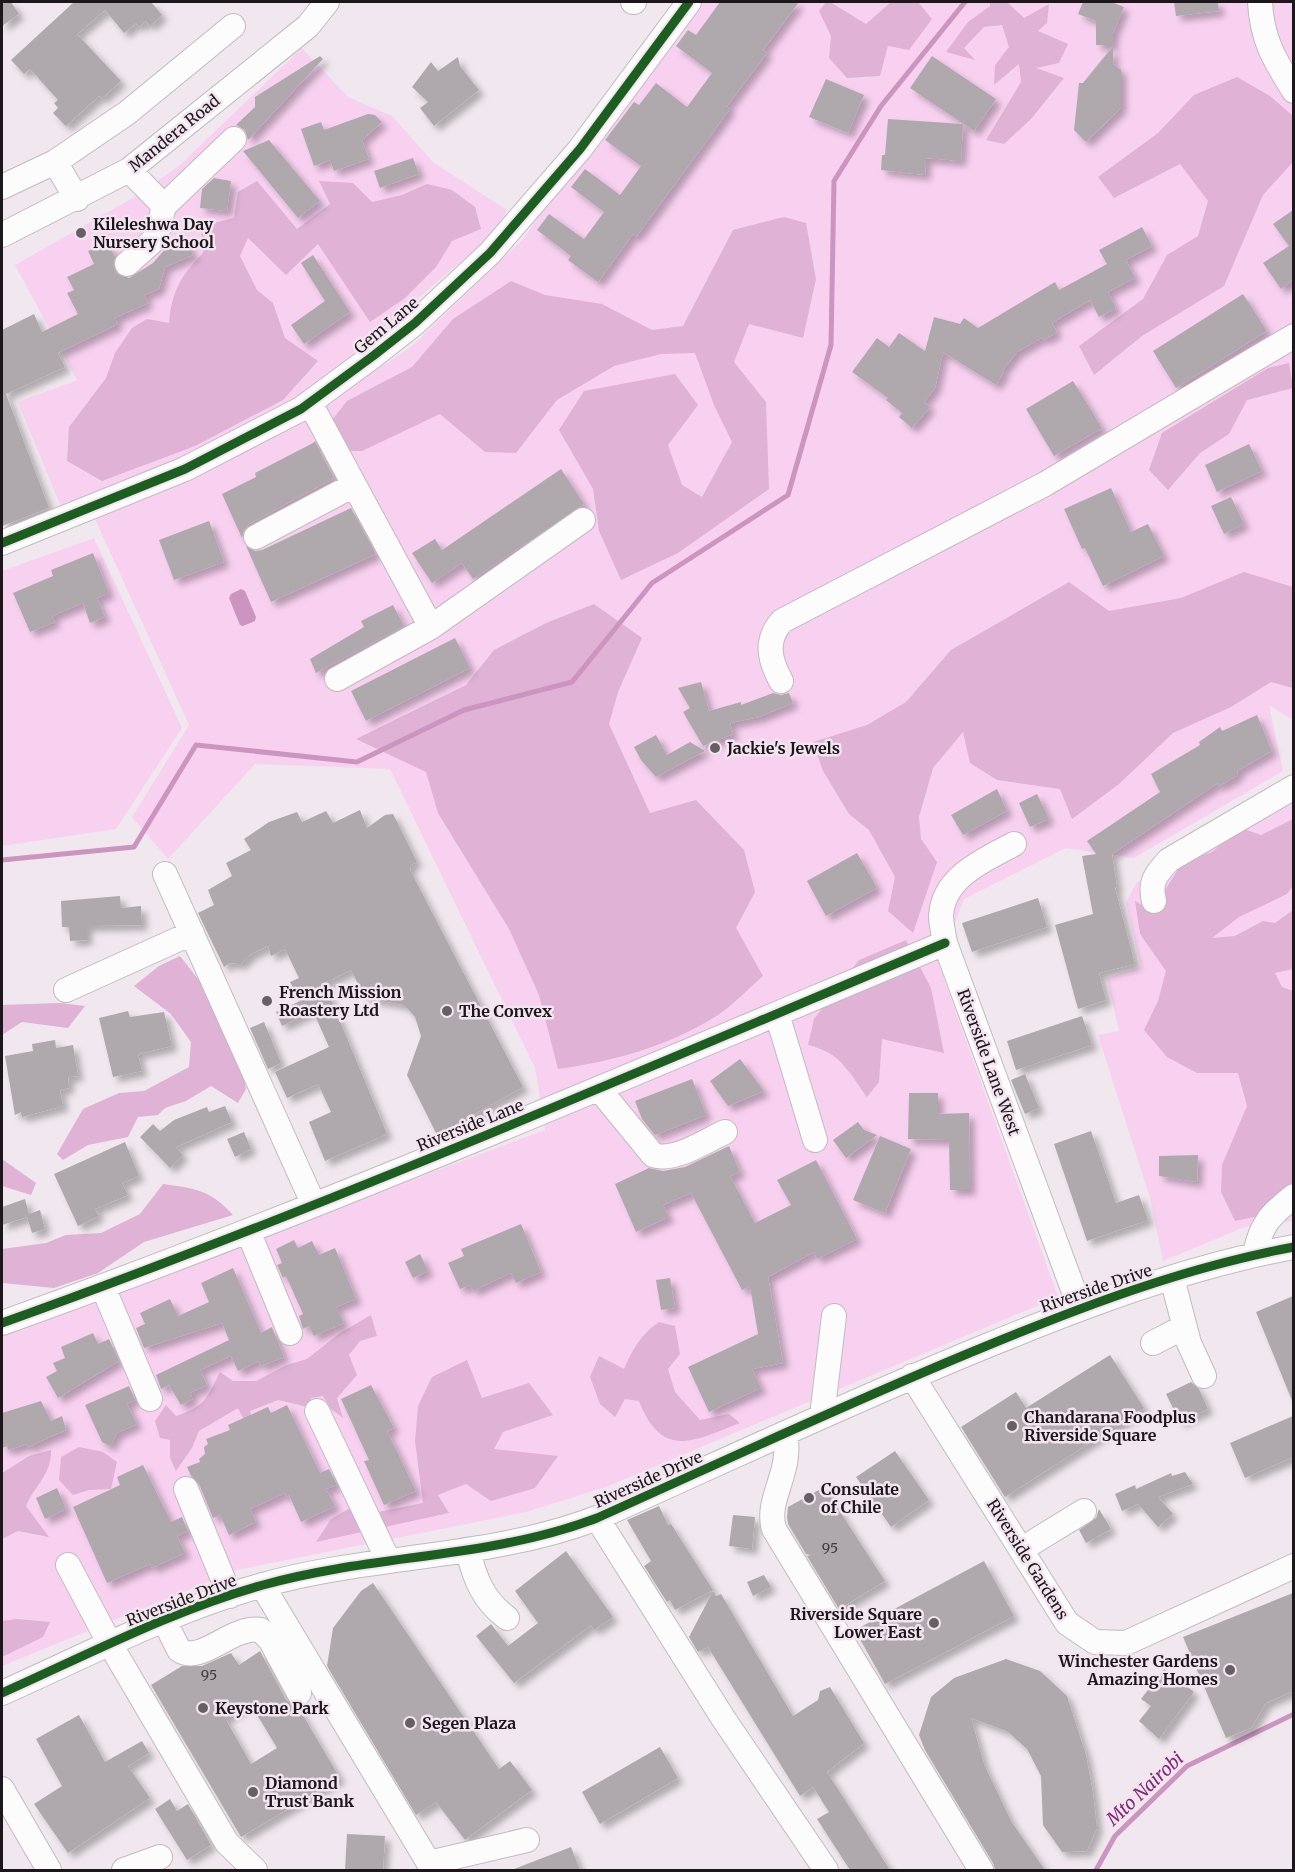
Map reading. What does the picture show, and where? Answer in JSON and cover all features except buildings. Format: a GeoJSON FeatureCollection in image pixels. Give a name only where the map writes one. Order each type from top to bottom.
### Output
{"type":"FeatureCollection","features":[{"type":"Feature","properties":{"kind":"street","name":"Mandera Road"},"geometry":{"type":"LineString","coordinates":[[2,235],[77,199],[129,170],[308,26],[327,2]]}},
{"type":"Feature","properties":{"kind":"street","name":"Gem Lane"},"geometry":{"type":"LineString","coordinates":[[2,543],[185,469],[310,403],[415,323],[490,253],[580,149],[689,2]]}},
{"type":"Feature","properties":{"kind":"street"},"geometry":{"type":"LineString","coordinates":[[1260,2],[1263,32],[1272,57],[1293,91]]}},
{"type":"Feature","properties":{"kind":"street"},"geometry":{"type":"LineString","coordinates":[[2,187],[55,162],[128,112],[233,26]]}},
{"type":"Feature","properties":{"kind":"street"},"geometry":{"type":"LineString","coordinates":[[126,264],[156,238],[164,206],[234,139]]}},
{"type":"Feature","properties":{"kind":"street"},"geometry":{"type":"LineString","coordinates":[[55,162],[77,199]]}},
{"type":"Feature","properties":{"kind":"street"},"geometry":{"type":"LineString","coordinates":[[129,170],[164,206]]}},
{"type":"Feature","properties":{"kind":"street"},"geometry":{"type":"LineString","coordinates":[[781,681],[774,669],[771,633],[782,621],[1045,484],[1293,336]]}},
{"type":"Feature","properties":{"kind":"street"},"geometry":{"type":"LineString","coordinates":[[310,403],[431,627]]}},
{"type":"Feature","properties":{"kind":"street"},"geometry":{"type":"LineString","coordinates":[[256,537],[354,485]]}},
{"type":"Feature","properties":{"kind":"street"},"geometry":{"type":"LineString","coordinates":[[337,679],[431,627],[583,520]]}},
{"type":"Feature","properties":{"kind":"street"},"geometry":{"type":"LineString","coordinates":[[1154,901],[1150,887],[1156,875],[1169,861],[1293,787]]}},
{"type":"Feature","properties":{"kind":"street","name":"Riverside Lane West"},"geometry":{"type":"LineString","coordinates":[[1014,844],[960,877],[946,895],[941,916],[945,943],[1080,1308]]}},
{"type":"Feature","properties":{"kind":"street"},"geometry":{"type":"LineString","coordinates":[[165,874],[313,1203]]}},
{"type":"Feature","properties":{"kind":"street"},"geometry":{"type":"LineString","coordinates":[[66,990],[192,933]]}},
{"type":"Feature","properties":{"kind":"street","name":"Riverside Lane"},"geometry":{"type":"LineString","coordinates":[[2,1323],[248,1231],[599,1089],[945,943]]}},
{"type":"Feature","properties":{"kind":"street"},"geometry":{"type":"LineString","coordinates":[[777,1014],[815,1140]]}},
{"type":"Feature","properties":{"kind":"street"},"geometry":{"type":"LineString","coordinates":[[599,1089],[653,1155],[662,1158],[672,1155],[725,1132]]}},
{"type":"Feature","properties":{"kind":"street"},"geometry":{"type":"LineString","coordinates":[[1255,1254],[1259,1232],[1265,1222],[1293,1196]]}},
{"type":"Feature","properties":{"kind":"street"},"geometry":{"type":"LineString","coordinates":[[248,1231],[290,1333]]}},
{"type":"Feature","properties":{"kind":"street","name":"Riverside Drive"},"geometry":{"type":"LineString","coordinates":[[2,1694],[110,1644],[262,1585],[388,1560],[468,1551],[531,1540],[597,1518],[912,1376],[1080,1308],[1255,1254],[1293,1247]]}},
{"type":"Feature","properties":{"kind":"street"},"geometry":{"type":"LineString","coordinates":[[1172,1278],[1184,1327],[1204,1376]]}},
{"type":"Feature","properties":{"kind":"street"},"geometry":{"type":"LineString","coordinates":[[103,1287],[150,1399]]}},
{"type":"Feature","properties":{"kind":"street"},"geometry":{"type":"LineString","coordinates":[[822,1416],[834,1316]]}},
{"type":"Feature","properties":{"kind":"street"},"geometry":{"type":"LineString","coordinates":[[1153,1343],[1184,1327]]}},
{"type":"Feature","properties":{"kind":"street","name":"Riverside Gardens"},"geometry":{"type":"LineString","coordinates":[[912,1376],[1067,1623],[1095,1642],[1110,1645],[1126,1643],[1293,1566]]}},
{"type":"Feature","properties":{"kind":"street"},"geometry":{"type":"LineString","coordinates":[[317,1411],[388,1560]]}},
{"type":"Feature","properties":{"kind":"street"},"geometry":{"type":"LineString","coordinates":[[785,1434],[788,1456],[772,1512],[774,1529],[981,1870]]}},
{"type":"Feature","properties":{"kind":"street"},"geometry":{"type":"LineString","coordinates":[[186,1489],[230,1596]]}},
{"type":"Feature","properties":{"kind":"street"},"geometry":{"type":"LineString","coordinates":[[1022,1549],[1084,1511]]}},
{"type":"Feature","properties":{"kind":"street"},"geometry":{"type":"LineString","coordinates":[[597,1518],[723,1718],[826,1870]]}},
{"type":"Feature","properties":{"kind":"street"},"geometry":{"type":"LineString","coordinates":[[468,1551],[474,1578],[482,1592],[494,1609],[507,1618]]}},
{"type":"Feature","properties":{"kind":"street"},"geometry":{"type":"LineString","coordinates":[[68,1565],[110,1644],[227,1843],[255,1870]]}},
{"type":"Feature","properties":{"kind":"street"},"geometry":{"type":"LineString","coordinates":[[262,1585],[431,1867],[527,1840]]}},
{"type":"Feature","properties":{"kind":"street"},"geometry":{"type":"LineString","coordinates":[[165,1622],[178,1650],[189,1654],[203,1651],[242,1630],[261,1630],[271,1641],[299,1693]]}},
{"type":"Feature","properties":{"kind":"street"},"geometry":{"type":"LineString","coordinates":[[2,1789],[49,1870]]}},
{"type":"Feature","properties":{"kind":"street"},"geometry":{"type":"LineString","coordinates":[[124,1870],[160,1857]]}},
{"type":"Feature","properties":{"kind":"shaded area"},"geometry":{"type":"Polygon","coordinates":[[[675,2],[1293,2],[1293,720],[1269,705],[1283,771],[1134,858],[1066,848],[964,899],[939,965],[1058,1297],[606,1487],[526,1512],[237,1570],[2,1666],[2,1333],[545,1130],[535,1068],[390,769],[255,764],[168,859],[132,817],[189,725],[94,517],[271,438],[411,347],[525,237],[675,2]]]}},
{"type":"Feature","properties":{"kind":"shaded area"},"geometry":{"type":"Polygon","coordinates":[[[826,2],[830,2],[866,24],[891,2],[918,2],[932,19],[909,50],[888,46],[880,76],[847,78],[829,58],[831,36],[819,11],[826,2]]]}},
{"type":"Feature","properties":{"kind":"shaded area"},"geometry":{"type":"Polygon","coordinates":[[[990,2],[1009,2],[1024,18],[1049,4],[1047,23],[1038,31],[1068,44],[1059,63],[1036,68],[1064,78],[1031,119],[1004,144],[986,140],[1021,82],[1019,64],[994,85],[995,65],[1009,47],[1002,25],[984,27],[964,48],[975,60],[946,52],[968,22],[990,6],[990,2]]]}},
{"type":"Feature","properties":{"kind":"shaded area"},"geometry":{"type":"Polygon","coordinates":[[[302,48],[348,97],[392,116],[434,163],[507,210],[494,233],[306,395],[255,427],[63,512],[18,402],[77,380],[15,265],[138,195],[180,165],[302,48]]]}},
{"type":"Feature","properties":{"kind":"shaded area"},"geometry":{"type":"Polygon","coordinates":[[[1237,77],[1270,96],[1293,116],[1293,162],[1263,195],[1224,286],[1142,336],[1094,375],[1079,346],[1143,299],[1167,255],[1198,236],[1208,201],[1180,164],[1114,198],[1098,177],[1158,133],[1194,95],[1237,77]]]}},
{"type":"Feature","properties":{"kind":"shaded area"},"geometry":{"type":"Polygon","coordinates":[[[257,181],[297,229],[330,204],[319,181],[353,183],[372,202],[402,195],[427,184],[452,190],[475,207],[481,229],[452,241],[436,267],[405,298],[370,322],[318,244],[286,275],[248,238],[240,256],[257,290],[273,303],[285,338],[318,361],[283,400],[195,446],[102,481],[67,461],[69,427],[106,378],[115,353],[132,328],[147,319],[169,323],[175,292],[189,269],[203,253],[201,226],[234,218],[238,192],[257,181]]]}},
{"type":"Feature","properties":{"kind":"shaded area"},"geometry":{"type":"Polygon","coordinates":[[[784,217],[806,223],[816,279],[803,338],[749,324],[734,362],[766,402],[769,489],[678,553],[621,580],[599,531],[593,489],[559,430],[584,391],[675,374],[698,405],[668,445],[682,485],[702,497],[732,442],[714,405],[695,353],[661,354],[614,366],[557,400],[516,453],[485,452],[440,414],[362,451],[307,451],[347,401],[412,367],[453,319],[511,281],[545,295],[602,304],[652,330],[683,326],[733,230],[784,217]]]}},
{"type":"Feature","properties":{"kind":"shaded area"},"geometry":{"type":"Polygon","coordinates":[[[1289,363],[1293,388],[1247,400],[1229,434],[1200,453],[1168,490],[1149,470],[1162,433],[1268,368],[1289,363]]]}},
{"type":"Feature","properties":{"kind":"shaded area"},"geometry":{"type":"Polygon","coordinates":[[[94,538],[182,728],[116,829],[2,846],[2,571],[94,538]]]}},
{"type":"Feature","properties":{"kind":"shaded area"},"geometry":{"type":"Polygon","coordinates":[[[1244,572],[1293,587],[1293,688],[1271,682],[1231,707],[1173,733],[1119,784],[1072,819],[1060,789],[997,780],[970,763],[963,732],[933,768],[919,817],[921,839],[937,862],[913,933],[888,911],[895,877],[869,830],[849,814],[823,771],[813,742],[867,725],[906,702],[951,650],[1069,582],[1109,611],[1181,598],[1244,572]]]}},
{"type":"Feature","properties":{"kind":"shaded area"},"geometry":{"type":"Polygon","coordinates":[[[241,589],[245,591],[256,617],[255,621],[243,626],[240,625],[229,598],[231,594],[241,589]]]}},
{"type":"Feature","properties":{"kind":"shaded area"},"geometry":{"type":"Polygon","coordinates":[[[594,604],[642,638],[618,692],[609,724],[650,813],[696,800],[744,850],[755,892],[736,928],[763,976],[718,1015],[661,1044],[621,1057],[558,1069],[539,995],[509,929],[438,813],[426,772],[356,739],[466,685],[494,650],[546,623],[594,604]]]}},
{"type":"Feature","properties":{"kind":"shaded area"},"geometry":{"type":"Polygon","coordinates":[[[1280,800],[1293,803],[1293,1221],[1245,1227],[1163,1261],[1150,1198],[1098,1035],[1119,1031],[1107,978],[1141,967],[1126,903],[1136,883],[1280,800]]]}},
{"type":"Feature","properties":{"kind":"shaded area"},"geometry":{"type":"Polygon","coordinates":[[[1293,819],[1293,886],[1287,894],[1239,917],[1212,938],[1235,936],[1263,921],[1275,923],[1293,910],[1293,969],[1275,973],[1282,987],[1293,991],[1293,1209],[1235,1221],[1221,1192],[1222,1165],[1247,1106],[1238,1073],[1197,1073],[1167,1057],[1144,1030],[1158,1001],[1166,971],[1140,934],[1135,901],[1156,913],[1163,893],[1183,862],[1212,852],[1241,828],[1261,835],[1293,819]]]}},
{"type":"Feature","properties":{"kind":"shaded area"},"geometry":{"type":"Polygon","coordinates":[[[906,940],[931,988],[944,1053],[882,1039],[879,1082],[867,1097],[843,1064],[819,1048],[808,1045],[814,1019],[859,960],[906,940]]]}},
{"type":"Feature","properties":{"kind":"shaded area"},"geometry":{"type":"Polygon","coordinates":[[[180,956],[198,979],[238,1050],[246,1089],[238,1103],[211,1086],[186,1101],[165,1108],[158,1115],[138,1117],[128,1137],[88,1145],[63,1160],[57,1154],[83,1109],[119,1093],[144,1091],[189,1067],[191,1042],[171,1014],[134,986],[159,966],[180,956]]]}},
{"type":"Feature","properties":{"kind":"shaded area"},"geometry":{"type":"Polygon","coordinates":[[[61,1003],[85,1006],[68,1028],[22,1022],[2,1035],[2,1005],[61,1003]]]}},
{"type":"Feature","properties":{"kind":"shaded area"},"geometry":{"type":"Polygon","coordinates":[[[2,1159],[36,1183],[31,1195],[2,1186],[2,1159]]]}},
{"type":"Feature","properties":{"kind":"shaded area"},"geometry":{"type":"Polygon","coordinates":[[[163,1184],[184,1187],[209,1195],[233,1215],[144,1242],[98,1273],[54,1288],[2,1283],[2,1249],[46,1243],[66,1235],[101,1233],[140,1214],[163,1184]]]}},
{"type":"Feature","properties":{"kind":"shaded area"},"geometry":{"type":"Polygon","coordinates":[[[371,1315],[377,1336],[360,1341],[349,1355],[357,1375],[337,1398],[343,1418],[331,1409],[323,1396],[311,1398],[308,1407],[278,1400],[250,1411],[261,1454],[238,1408],[199,1431],[192,1448],[176,1471],[170,1458],[170,1440],[160,1438],[155,1421],[166,1405],[176,1416],[186,1413],[204,1400],[220,1372],[233,1381],[256,1381],[287,1365],[307,1359],[340,1333],[371,1315]]]}},
{"type":"Feature","properties":{"kind":"shaded area"},"geometry":{"type":"Polygon","coordinates":[[[659,1322],[675,1326],[680,1354],[668,1369],[675,1392],[700,1420],[729,1414],[740,1423],[694,1440],[681,1441],[669,1439],[658,1432],[648,1420],[639,1401],[625,1399],[615,1417],[600,1404],[590,1377],[599,1356],[624,1369],[638,1343],[659,1322]]]}},
{"type":"Feature","properties":{"kind":"shaded area"},"geometry":{"type":"Polygon","coordinates":[[[467,1360],[482,1398],[529,1383],[553,1415],[503,1432],[494,1449],[558,1456],[535,1488],[491,1501],[466,1484],[438,1495],[449,1513],[316,1542],[331,1519],[368,1498],[378,1512],[423,1503],[415,1441],[418,1406],[432,1377],[467,1360]]]}},
{"type":"Feature","properties":{"kind":"shaded area"},"geometry":{"type":"Polygon","coordinates":[[[79,1447],[103,1452],[117,1462],[111,1489],[89,1490],[73,1495],[59,1480],[61,1457],[79,1447]]]}},
{"type":"Feature","properties":{"kind":"shaded area"},"geometry":{"type":"Polygon","coordinates":[[[51,1450],[46,1473],[26,1506],[49,1537],[18,1531],[2,1539],[2,1473],[29,1456],[51,1450]]]}},
{"type":"Feature","properties":{"kind":"shaded area"},"geometry":{"type":"Polygon","coordinates":[[[18,1619],[50,1622],[43,1637],[2,1657],[2,1621],[18,1619]]]}},
{"type":"Feature","properties":{"kind":"waterway"},"geometry":{"type":"LineString","coordinates":[[2,860],[134,847],[196,745],[357,762],[464,710],[572,682],[652,583],[788,495],[831,345],[834,181],[881,106],[965,2]]}},
{"type":"Feature","properties":{"kind":"waterway","name":"Mto Nairobi"},"geometry":{"type":"LineString","coordinates":[[1096,1870],[1115,1836],[1187,1766],[1294,1714]]}},
{"type":"Feature","properties":{"kind":"cycle path"},"geometry":{"type":"LineString","coordinates":[[2,543],[185,469],[301,409],[415,323],[490,253],[580,149],[689,2]]}},
{"type":"Feature","properties":{"kind":"cycle path"},"geometry":{"type":"LineString","coordinates":[[2,1323],[358,1187],[594,1091],[945,943]]}},
{"type":"Feature","properties":{"kind":"cycle path"},"geometry":{"type":"LineString","coordinates":[[2,1693],[164,1620],[263,1585],[347,1567],[515,1541],[597,1518],[883,1390],[1056,1318],[1213,1265],[1294,1247]]}},
{"type":"Feature","properties":{"kind":"place","name":"Kileleshwa Day Nursery School"},"geometry":{"type":"Point","coordinates":[81,233]}},
{"type":"Feature","properties":{"kind":"place","name":"Jackie's Jewels"},"geometry":{"type":"Point","coordinates":[715,748]}},
{"type":"Feature","properties":{"kind":"place","name":"French Mission Roastery Ltd"},"geometry":{"type":"Point","coordinates":[267,1001]}},
{"type":"Feature","properties":{"kind":"place","name":"The Convex"},"geometry":{"type":"Point","coordinates":[447,1011]}},
{"type":"Feature","properties":{"kind":"place","name":"Chandarana Foodplus Riverside Square"},"geometry":{"type":"Point","coordinates":[1012,1426]}},
{"type":"Feature","properties":{"kind":"place","name":"Consulate of Chile"},"geometry":{"type":"Point","coordinates":[809,1498]}},
{"type":"Feature","properties":{"kind":"place","name":"Riverside Square Lower East"},"geometry":{"type":"Point","coordinates":[934,1623]}},
{"type":"Feature","properties":{"kind":"place","name":"Winchester Gardens Amazing Homes"},"geometry":{"type":"Point","coordinates":[1230,1670]}},
{"type":"Feature","properties":{"kind":"place","name":"Keystone Park"},"geometry":{"type":"Point","coordinates":[203,1708]}},
{"type":"Feature","properties":{"kind":"place","name":"Segen Plaza"},"geometry":{"type":"Point","coordinates":[410,1723]}},
{"type":"Feature","properties":{"kind":"place","name":"Diamond Trust Bank"},"geometry":{"type":"Point","coordinates":[253,1792]}}]}
